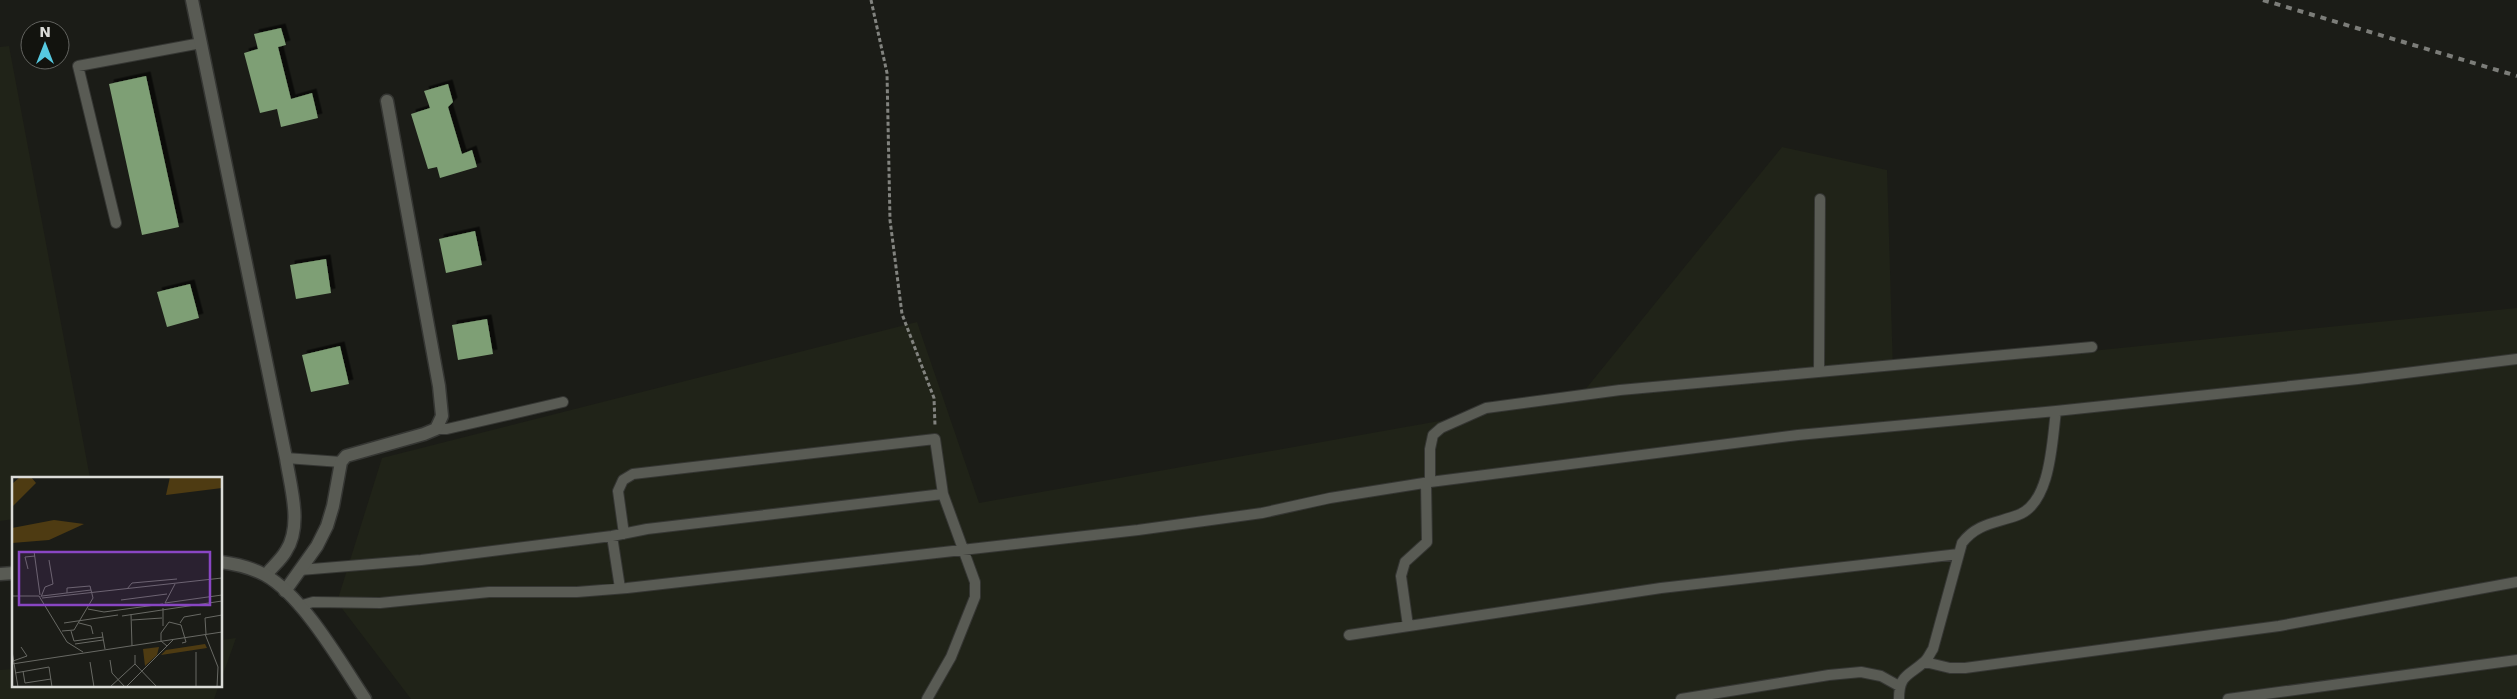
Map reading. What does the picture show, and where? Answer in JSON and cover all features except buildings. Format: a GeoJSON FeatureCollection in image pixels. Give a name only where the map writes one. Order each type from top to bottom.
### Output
{"type":"FeatureCollection","features":[{"type":"Feature","properties":{"kind":"street"},"geometry":{"type":"LineString","coordinates":[[192,0],[286,458],[294,510],[293,532],[287,550],[266,575]]}},
{"type":"Feature","properties":{"kind":"street"},"geometry":{"type":"LineString","coordinates":[[285,591],[327,526],[333,506],[341,462],[346,456],[436,429],[442,416],[442,404],[387,101]]}},
{"type":"Feature","properties":{"kind":"street"},"geometry":{"type":"LineString","coordinates":[[222,562],[245,567],[266,575],[285,591],[299,606],[366,699]]}},
{"type":"Feature","properties":{"kind":"lane"},"geometry":{"type":"LineString","coordinates":[[116,223],[78,66],[201,43]]}},
{"type":"Feature","properties":{"kind":"lane"},"geometry":{"type":"LineString","coordinates":[[1819,372],[1820,199]]}},
{"type":"Feature","properties":{"kind":"lane"},"geometry":{"type":"LineString","coordinates":[[1408,626],[1401,576],[1405,562],[1427,542],[1428,483],[1430,449],[1433,435],[1441,428],[1486,408],[1620,390],[2092,347]]}},
{"type":"Feature","properties":{"kind":"lane"},"geometry":{"type":"LineString","coordinates":[[299,606],[313,602],[380,603],[489,592],[577,592],[620,588],[1138,530],[1252,514],[1330,498],[1428,483],[1798,435],[2056,411],[2358,379],[2517,359]]}},
{"type":"Feature","properties":{"kind":"lane"},"geometry":{"type":"LineString","coordinates":[[436,429],[447,429],[562,402]]}},
{"type":"Feature","properties":{"kind":"lane"},"geometry":{"type":"LineString","coordinates":[[1899,699],[1899,686],[1911,671],[1925,662],[1933,649],[1962,543],[1969,533],[1985,524],[2019,515],[2030,509],[2039,496],[2049,465],[2056,411]]}},
{"type":"Feature","properties":{"kind":"lane"},"geometry":{"type":"LineString","coordinates":[[624,534],[618,491],[623,480],[634,474],[935,439],[943,494],[975,582],[975,597],[951,657],[928,699]]}},
{"type":"Feature","properties":{"kind":"lane"},"geometry":{"type":"LineString","coordinates":[[286,458],[341,462]]}},
{"type":"Feature","properties":{"kind":"lane"},"geometry":{"type":"LineString","coordinates":[[300,570],[421,560],[612,536],[647,529],[943,494]]}},
{"type":"Feature","properties":{"kind":"lane"},"geometry":{"type":"LineString","coordinates":[[612,536],[620,588]]}},
{"type":"Feature","properties":{"kind":"lane"},"geometry":{"type":"LineString","coordinates":[[1349,635],[1661,588],[1959,554]]}},
{"type":"Feature","properties":{"kind":"lane"},"geometry":{"type":"LineString","coordinates":[[1925,662],[1937,663],[1950,668],[1965,668],[2269,628],[2517,582]]}},
{"type":"Feature","properties":{"kind":"lane"},"geometry":{"type":"LineString","coordinates":[[2228,699],[2517,660]]}},
{"type":"Feature","properties":{"kind":"lane"},"geometry":{"type":"LineString","coordinates":[[1681,699],[1829,675],[1860,672],[1881,676],[1899,686]]}},
{"type":"Feature","properties":{"kind":"path"},"geometry":{"type":"LineString","coordinates":[[871,0],[887,73],[890,220],[902,314],[934,398],[935,439]]}},
{"type":"Feature","properties":{"kind":"shaded area"},"geometry":{"type":"Polygon","coordinates":[[[9,46],[90,477],[12,477],[12,519],[0,521],[0,47],[9,46]]]}},
{"type":"Feature","properties":{"kind":"shaded area"},"geometry":{"type":"Polygon","coordinates":[[[1782,147],[1887,170],[1893,371],[2517,308],[2517,699],[411,699],[337,602],[382,458],[917,322],[979,503],[1580,396],[1782,147]]]}},
{"type":"Feature","properties":{"kind":"shaded area"},"geometry":{"type":"Polygon","coordinates":[[[236,638],[222,677],[222,640],[236,638]]]}},
{"type":"Feature","properties":{"kind":"shaded area"},"geometry":{"type":"Polygon","coordinates":[[[12,669],[12,686],[219,686],[214,699],[0,699],[0,670],[12,669]]]}},
{"type":"Feature","properties":{"kind":"railway"},"geometry":{"type":"LineString","coordinates":[[2263,0],[2517,76]]}}]}
